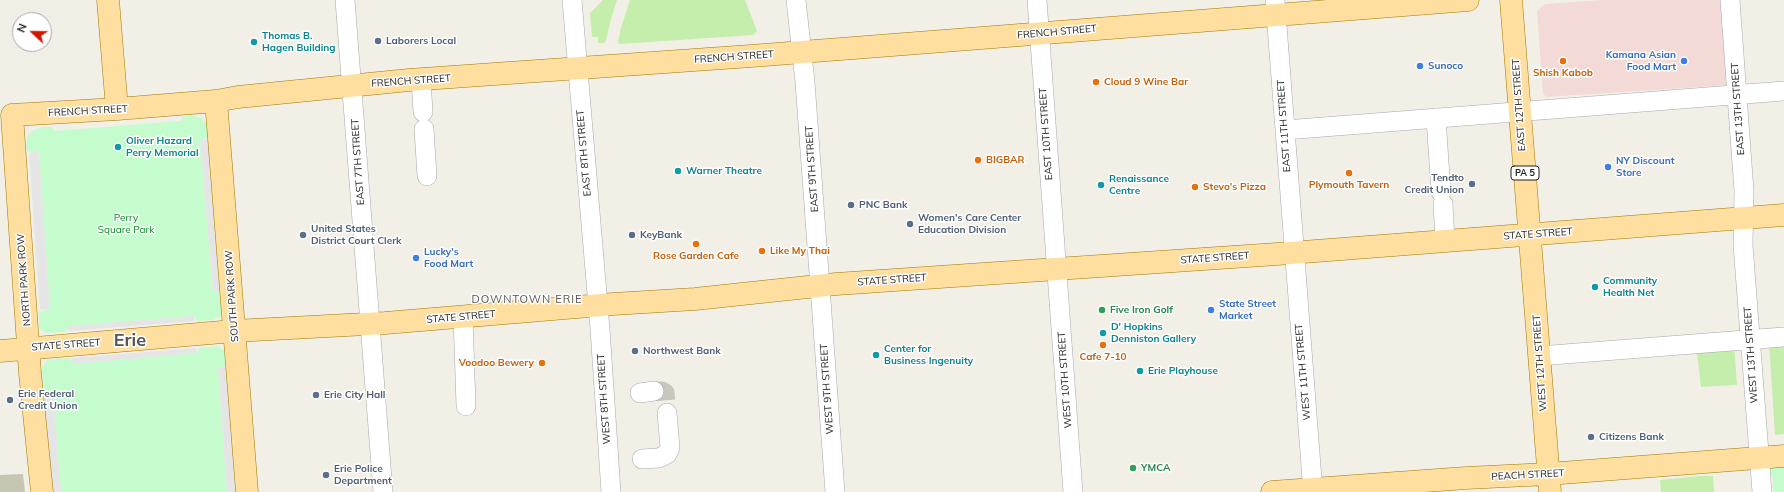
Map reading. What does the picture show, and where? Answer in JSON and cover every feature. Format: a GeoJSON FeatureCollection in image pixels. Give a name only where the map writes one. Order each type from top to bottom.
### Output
{"type":"FeatureCollection","features":[{"type":"Feature","properties":{"kind":"main road"},"geometry":{"type":"LineString","coordinates":[[108,0],[117,109]]}},
{"type":"Feature","properties":{"kind":"main road","name":"FRENCH STREET"},"geometry":{"type":"LineString","coordinates":[[6,115],[117,109],[216,101],[238,96],[421,80],[1039,33],[1276,7],[1468,0]]}},
{"type":"Feature","properties":{"kind":"main road","name":"EAST 12TH STREET"},"geometry":{"type":"LineString","coordinates":[[1511,0],[1530,235]]}},
{"type":"Feature","properties":{"kind":"main road","name":"SOUTH PARK ROW"},"geometry":{"type":"LineString","coordinates":[[216,101],[247,492]]}},
{"type":"Feature","properties":{"kind":"main road","name":"NORTH PARK ROW"},"geometry":{"type":"LineString","coordinates":[[6,115],[42,492]]}},
{"type":"Feature","properties":{"kind":"main road","name":"STATE STREET"},"geometry":{"type":"LineString","coordinates":[[0,351],[234,331],[369,324],[695,299],[820,286],[1293,253],[1784,215]]}},
{"type":"Feature","properties":{"kind":"main road","name":"WEST 12TH STREET"},"geometry":{"type":"LineString","coordinates":[[1530,235],[1549,483]]}},
{"type":"Feature","properties":{"kind":"main road","name":"PEACH STREET"},"geometry":{"type":"LineString","coordinates":[[1272,492],[1313,491],[1466,478],[1549,483],[1784,456]]}},
{"type":"Feature","properties":{"kind":"street","name":"EAST 7TH STREET"},"geometry":{"type":"LineString","coordinates":[[345,0],[383,492]]}},
{"type":"Feature","properties":{"kind":"street","name":"EAST 8TH STREET"},"geometry":{"type":"LineString","coordinates":[[572,0],[597,306]]}},
{"type":"Feature","properties":{"kind":"street","name":"EAST 9TH STREET"},"geometry":{"type":"LineString","coordinates":[[796,0],[805,82],[820,286]]}},
{"type":"Feature","properties":{"kind":"street","name":"EAST 10TH STREET"},"geometry":{"type":"LineString","coordinates":[[1037,0],[1057,269]]}},
{"type":"Feature","properties":{"kind":"street","name":"EAST 13TH STREET"},"geometry":{"type":"LineString","coordinates":[[1730,0],[1744,191],[1744,218]]}},
{"type":"Feature","properties":{"kind":"street","name":"EAST 11TH STREET"},"geometry":{"type":"LineString","coordinates":[[1276,7],[1293,253]]}},
{"type":"Feature","properties":{"kind":"street"},"geometry":{"type":"LineString","coordinates":[[421,80],[427,176]]}},
{"type":"Feature","properties":{"kind":"street"},"geometry":{"type":"LineString","coordinates":[[1285,130],[1784,90]]}},
{"type":"Feature","properties":{"kind":"street"},"geometry":{"type":"LineString","coordinates":[[1436,118],[1446,241]]}},
{"type":"Feature","properties":{"kind":"street","name":"WEST 13TH STREET"},"geometry":{"type":"LineString","coordinates":[[1744,218],[1743,245],[1762,492]]}},
{"type":"Feature","properties":{"kind":"street","name":"WEST 11TH STREET"},"geometry":{"type":"LineString","coordinates":[[1293,253],[1313,491]]}},
{"type":"Feature","properties":{"kind":"street","name":"WEST 10TH STREET"},"geometry":{"type":"LineString","coordinates":[[1057,269],[1073,492]]}},
{"type":"Feature","properties":{"kind":"street","name":"WEST 9TH STREET"},"geometry":{"type":"LineString","coordinates":[[820,286],[836,492]]}},
{"type":"Feature","properties":{"kind":"street","name":"WEST 8TH STREET"},"geometry":{"type":"LineString","coordinates":[[597,306],[611,492]]}},
{"type":"Feature","properties":{"kind":"street"},"geometry":{"type":"LineString","coordinates":[[463,317],[466,406]]}},
{"type":"Feature","properties":{"kind":"street"},"geometry":{"type":"LineString","coordinates":[[1539,356],[1784,337]]}},
{"type":"Feature","properties":{"kind":"street"},"geometry":{"type":"LineString","coordinates":[[642,459],[659,458],[667,454],[670,448],[667,413]]}},
{"type":"Feature","properties":{"kind":"shaded area"},"geometry":{"type":"Polygon","coordinates":[[[1603,0],[1723,0],[1730,85],[1546,97],[1543,93],[1537,11],[1545,4],[1603,0]]]}},
{"type":"Feature","properties":{"kind":"shaded area"},"geometry":{"type":"Polygon","coordinates":[[[210,139],[222,291],[213,291],[200,140],[210,139]]]}},
{"type":"Feature","properties":{"kind":"shaded area"},"geometry":{"type":"Polygon","coordinates":[[[39,152],[50,309],[40,310],[29,153],[39,152]]]}},
{"type":"Feature","properties":{"kind":"shaded area"},"geometry":{"type":"Polygon","coordinates":[[[194,316],[194,321],[69,331],[68,328],[68,326],[194,316]]]}},
{"type":"Feature","properties":{"kind":"shaded area"},"geometry":{"type":"Polygon","coordinates":[[[197,348],[197,353],[72,364],[71,358],[197,348]]]}},
{"type":"Feature","properties":{"kind":"shaded area"},"geometry":{"type":"Polygon","coordinates":[[[227,367],[237,492],[227,492],[218,368],[227,367]]]}},
{"type":"Feature","properties":{"kind":"shaded area"},"geometry":{"type":"Polygon","coordinates":[[[44,392],[53,392],[61,492],[51,492],[44,392]]]}},
{"type":"Feature","properties":{"kind":"shaded area"},"geometry":{"type":"Polygon","coordinates":[[[23,474],[25,492],[0,492],[0,475],[23,474]]]}},
{"type":"Feature","properties":{"kind":"green space"},"geometry":{"type":"Polygon","coordinates":[[[603,0],[617,0],[606,40],[604,43],[598,43],[598,37],[592,37],[590,13],[603,0]]]}},
{"type":"Feature","properties":{"kind":"green space"},"geometry":{"type":"Polygon","coordinates":[[[630,0],[745,0],[757,31],[753,35],[620,44],[618,42],[621,28],[630,0]]]}},
{"type":"Feature","properties":{"kind":"green space","name":"Perry Square Park"},"geometry":{"type":"Polygon","coordinates":[[[192,115],[203,119],[208,126],[209,137],[200,140],[213,291],[220,292],[222,315],[213,320],[197,321],[194,316],[69,326],[68,330],[65,332],[47,333],[41,330],[39,326],[39,312],[50,309],[39,152],[31,153],[27,151],[26,144],[28,135],[34,130],[42,127],[52,127],[54,131],[181,121],[182,117],[192,115]]]}},
{"type":"Feature","properties":{"kind":"green space"},"geometry":{"type":"Polygon","coordinates":[[[1784,342],[1784,434],[1775,435],[1769,343],[1784,342]]]}},
{"type":"Feature","properties":{"kind":"green space"},"geometry":{"type":"Polygon","coordinates":[[[1734,345],[1737,385],[1701,387],[1697,353],[1734,345]]]}},
{"type":"Feature","properties":{"kind":"green space"},"geometry":{"type":"Polygon","coordinates":[[[218,346],[225,351],[227,364],[224,367],[218,368],[227,492],[61,492],[53,392],[47,392],[44,388],[42,369],[46,361],[51,359],[70,358],[72,364],[197,353],[199,348],[218,346]]]}},
{"type":"Feature","properties":{"kind":"green space"},"geometry":{"type":"Polygon","coordinates":[[[1784,465],[1784,492],[1774,492],[1773,476],[1767,475],[1767,467],[1784,465]]]}},
{"type":"Feature","properties":{"kind":"green space"},"geometry":{"type":"Polygon","coordinates":[[[1713,476],[1714,492],[1661,492],[1660,480],[1713,476]]]}},
{"type":"Feature","properties":{"kind":"tunnel"},"geometry":{"type":"LineString","coordinates":[[654,391],[662,391],[665,393],[667,413]]}},
{"type":"Feature","properties":{"kind":"place","name":"Laborers Local"},"geometry":{"type":"Point","coordinates":[378,41]}},
{"type":"Feature","properties":{"kind":"place","name":"Thomas B. Hagen Building"},"geometry":{"type":"Point","coordinates":[254,42]}},
{"type":"Feature","properties":{"kind":"place","name":"Shish Kabob"},"geometry":{"type":"Point","coordinates":[1563,61]}},
{"type":"Feature","properties":{"kind":"place","name":"Kamana Asian Food Mart"},"geometry":{"type":"Point","coordinates":[1684,61]}},
{"type":"Feature","properties":{"kind":"place","name":"Sunoco"},"geometry":{"type":"Point","coordinates":[1420,66]}},
{"type":"Feature","properties":{"kind":"place","name":"Cloud 9 Wine Bar"},"geometry":{"type":"Point","coordinates":[1096,82]}},
{"type":"Feature","properties":{"kind":"place","name":"Oliver Hazard Perry Memorial"},"geometry":{"type":"Point","coordinates":[118,147]}},
{"type":"Feature","properties":{"kind":"place","name":"BIGBAR"},"geometry":{"type":"Point","coordinates":[978,160]}},
{"type":"Feature","properties":{"kind":"place","name":"NY Discount Store"},"geometry":{"type":"Point","coordinates":[1608,167]}},
{"type":"Feature","properties":{"kind":"place","name":"Warner Theatre"},"geometry":{"type":"Point","coordinates":[678,171]}},
{"type":"Feature","properties":{"kind":"place","name":"Plymouth Tavern"},"geometry":{"type":"Point","coordinates":[1349,173]}},
{"type":"Feature","properties":{"kind":"place","name":"Tendto Credit Union"},"geometry":{"type":"Point","coordinates":[1472,184]}},
{"type":"Feature","properties":{"kind":"place","name":"Renaissance Centre"},"geometry":{"type":"Point","coordinates":[1101,185]}},
{"type":"Feature","properties":{"kind":"place","name":"Stevo's Pizza"},"geometry":{"type":"Point","coordinates":[1195,187]}},
{"type":"Feature","properties":{"kind":"place","name":"PNC Bank"},"geometry":{"type":"Point","coordinates":[851,205]}},
{"type":"Feature","properties":{"kind":"place","name":"Women's Care Center Education Division"},"geometry":{"type":"Point","coordinates":[910,224]}},
{"type":"Feature","properties":{"kind":"place","name":"United States District Court Clerk"},"geometry":{"type":"Point","coordinates":[303,235]}},
{"type":"Feature","properties":{"kind":"place","name":"KeyBank"},"geometry":{"type":"Point","coordinates":[632,235]}},
{"type":"Feature","properties":{"kind":"place","name":"Rose Garden Cafe"},"geometry":{"type":"Point","coordinates":[696,244]}},
{"type":"Feature","properties":{"kind":"place","name":"Like My Thai"},"geometry":{"type":"Point","coordinates":[762,251]}},
{"type":"Feature","properties":{"kind":"place","name":"Lucky's Food Mart"},"geometry":{"type":"Point","coordinates":[416,258]}},
{"type":"Feature","properties":{"kind":"place","name":"Community Health Net"},"geometry":{"type":"Point","coordinates":[1595,287]}},
{"type":"Feature","properties":{"kind":"place","name":"Five Iron Golf"},"geometry":{"type":"Point","coordinates":[1102,310]}},
{"type":"Feature","properties":{"kind":"place","name":"State Street Market"},"geometry":{"type":"Point","coordinates":[1211,310]}},
{"type":"Feature","properties":{"kind":"place","name":"D' Hopkins Denniston Gallery"},"geometry":{"type":"Point","coordinates":[1103,333]}},
{"type":"Feature","properties":{"kind":"place","name":"Cafe 7-10"},"geometry":{"type":"Point","coordinates":[1103,345]}},
{"type":"Feature","properties":{"kind":"place","name":"Northwest Bank"},"geometry":{"type":"Point","coordinates":[635,351]}},
{"type":"Feature","properties":{"kind":"place","name":"Center for Business Ingenuity"},"geometry":{"type":"Point","coordinates":[876,355]}},
{"type":"Feature","properties":{"kind":"place","name":"Voodoo Bewery"},"geometry":{"type":"Point","coordinates":[542,363]}},
{"type":"Feature","properties":{"kind":"place","name":"Erie Playhouse"},"geometry":{"type":"Point","coordinates":[1140,371]}},
{"type":"Feature","properties":{"kind":"place","name":"Erie City Hall"},"geometry":{"type":"Point","coordinates":[316,395]}},
{"type":"Feature","properties":{"kind":"place","name":"Erie Federal Credit Union"},"geometry":{"type":"Point","coordinates":[10,400]}},
{"type":"Feature","properties":{"kind":"place","name":"Citizens Bank"},"geometry":{"type":"Point","coordinates":[1591,437]}},
{"type":"Feature","properties":{"kind":"place","name":"YMCA"},"geometry":{"type":"Point","coordinates":[1133,468]}},
{"type":"Feature","properties":{"kind":"place","name":"Erie Police Department"},"geometry":{"type":"Point","coordinates":[326,475]}},
{"type":"Feature","properties":{"kind":"district","name":"DOWNTOWN ERIE"},"geometry":{"type":"Point","coordinates":[527,300]}},
{"type":"Feature","properties":{"kind":"district","name":"Erie"},"geometry":{"type":"Point","coordinates":[130,341]}}]}
